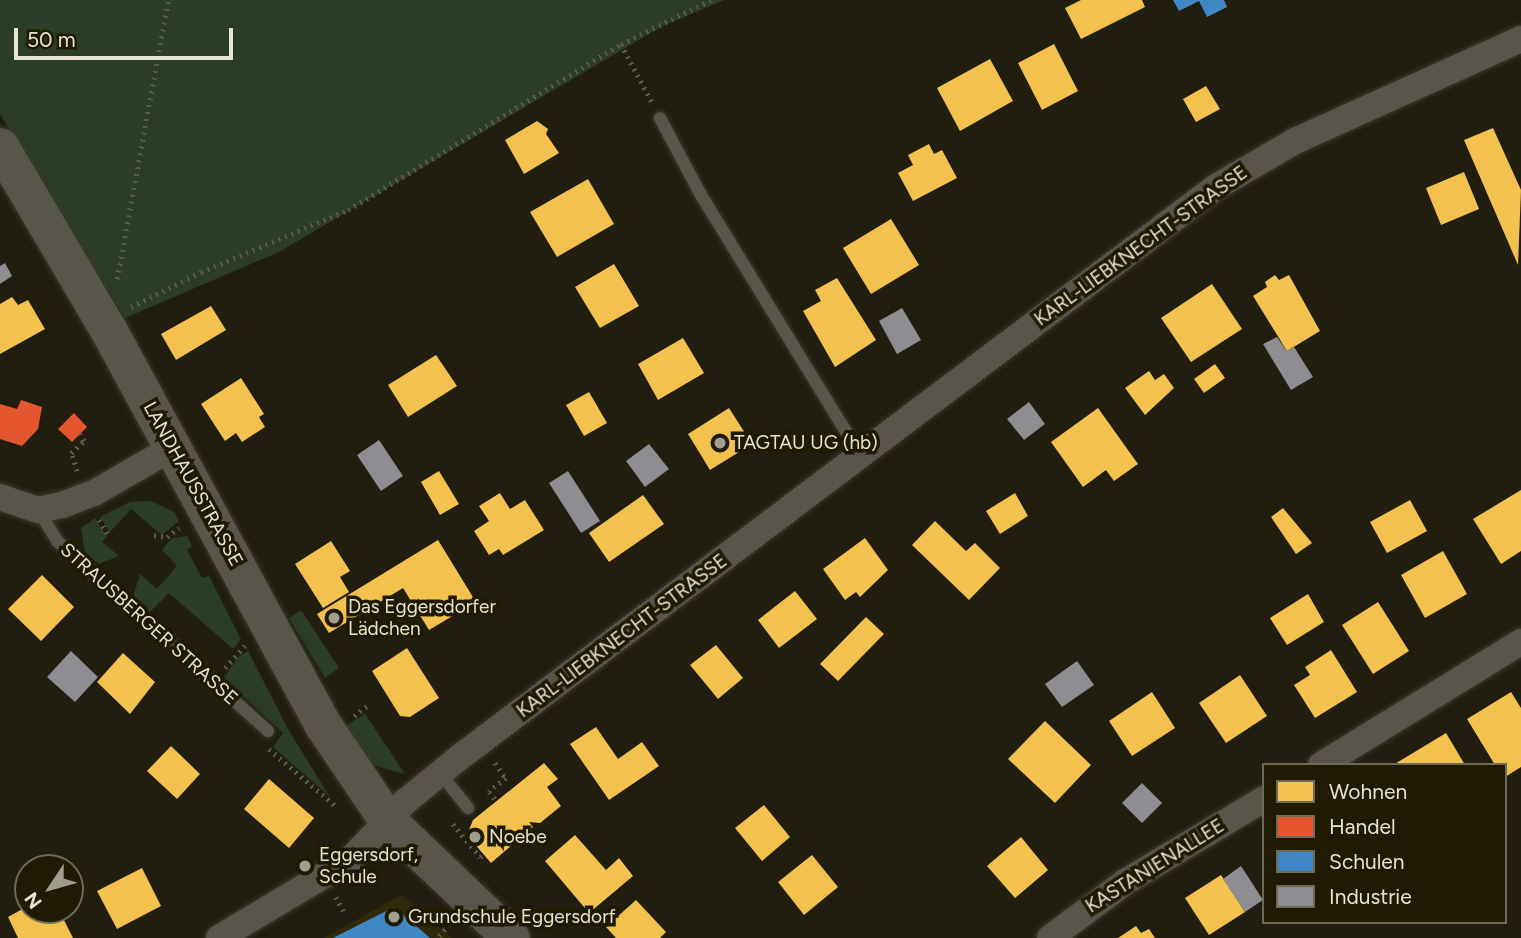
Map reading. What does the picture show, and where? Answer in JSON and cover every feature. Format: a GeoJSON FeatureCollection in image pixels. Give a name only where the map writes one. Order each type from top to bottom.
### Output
{"type":"FeatureCollection","features":[{"type":"Feature","properties":{"kind":"street","name":"KARL-LIEBKNECHT-STRASSE"},"geometry":{"type":"LineString","coordinates":[[219,938],[351,859],[387,820],[448,782],[861,456],[1156,231],[1252,164],[1521,39]]}},
{"type":"Feature","properties":{"kind":"street","name":"LANDHAUSSTRASSE"},"geometry":{"type":"LineString","coordinates":[[0,146],[172,448],[323,725],[387,820],[511,938]]}},
{"type":"Feature","properties":{"kind":"street"},"geometry":{"type":"LineString","coordinates":[[0,498],[38,510],[94,493],[172,448]]}},
{"type":"Feature","properties":{"kind":"street"},"geometry":{"type":"LineString","coordinates":[[1324,763],[1521,642]]}},
{"type":"Feature","properties":{"kind":"street","name":"KASTANIENALLEE"},"geometry":{"type":"LineString","coordinates":[[1050,938],[1125,882],[1262,800]]}},
{"type":"Feature","properties":{"kind":"lane"},"geometry":{"type":"LineString","coordinates":[[660,118],[701,195],[861,456]]}},
{"type":"Feature","properties":{"kind":"lane","name":"STRAUSBERGER STRASSE"},"geometry":{"type":"LineString","coordinates":[[38,510],[57,541],[268,731]]}},
{"type":"Feature","properties":{"kind":"lane"},"geometry":{"type":"LineString","coordinates":[[448,782],[468,808]]}},
{"type":"Feature","properties":{"kind":"path"},"geometry":{"type":"LineString","coordinates":[[115,287],[168,0]]}},
{"type":"Feature","properties":{"kind":"path"},"geometry":{"type":"LineString","coordinates":[[120,313],[201,272],[348,210],[621,44],[711,0]]}},
{"type":"Feature","properties":{"kind":"path"},"geometry":{"type":"LineString","coordinates":[[621,44],[660,118]]}},
{"type":"Feature","properties":{"kind":"path"},"geometry":{"type":"LineString","coordinates":[[78,475],[71,453],[84,441],[80,434]]}},
{"type":"Feature","properties":{"kind":"path"},"geometry":{"type":"LineString","coordinates":[[96,515],[108,534]]}},
{"type":"Feature","properties":{"kind":"path"},"geometry":{"type":"LineString","coordinates":[[155,536],[167,537],[186,524]]}},
{"type":"Feature","properties":{"kind":"path"},"geometry":{"type":"LineString","coordinates":[[448,782],[506,755]]}},
{"type":"Feature","properties":{"kind":"path"},"geometry":{"type":"LineString","coordinates":[[495,762],[506,778],[489,792],[496,800]]}},
{"type":"Feature","properties":{"kind":"path"},"geometry":{"type":"LineString","coordinates":[[333,891],[346,915]]}},
{"type":"Feature","properties":{"kind":"path"},"geometry":{"type":"LineString","coordinates":[[439,936],[454,918]]}},
{"type":"Feature","properties":{"kind":"shaded area","name":"Grundschule Eggersdorf"},"geometry":{"type":"Polygon","coordinates":[[[401,895],[452,938],[324,938],[401,895]]]}},
{"type":"Feature","properties":{"kind":"green space"},"geometry":{"type":"Polygon","coordinates":[[[0,0],[724,0],[661,27],[279,252],[125,318],[0,114],[0,0]]]}},
{"type":"Feature","properties":{"kind":"green space"},"geometry":{"type":"Polygon","coordinates":[[[151,501],[174,512],[179,521],[162,535],[131,509],[110,532],[100,517],[130,502],[151,501]]]}},
{"type":"Feature","properties":{"kind":"green space"},"geometry":{"type":"Polygon","coordinates":[[[95,518],[107,536],[102,542],[119,556],[99,564],[85,553],[81,528],[95,518]]]}},
{"type":"Feature","properties":{"kind":"green space"},"geometry":{"type":"Polygon","coordinates":[[[187,536],[192,546],[187,550],[202,578],[209,576],[241,639],[233,649],[169,593],[150,612],[133,597],[140,574],[157,589],[177,566],[162,550],[172,538],[187,536]]]}},
{"type":"Feature","properties":{"kind":"green space"},"geometry":{"type":"Polygon","coordinates":[[[301,610],[339,668],[325,678],[289,618],[301,610]]]}},
{"type":"Feature","properties":{"kind":"green space"},"geometry":{"type":"Polygon","coordinates":[[[248,651],[289,731],[330,797],[273,747],[283,733],[224,678],[238,657],[248,651]]]}},
{"type":"Feature","properties":{"kind":"green space"},"geometry":{"type":"Polygon","coordinates":[[[365,714],[405,774],[372,765],[342,728],[365,714]]]}},
{"type":"Feature","properties":{"kind":"building: Wohnen"},"geometry":{"type":"Polygon","coordinates":[[[1081,0],[1142,0],[1145,7],[1081,39],[1065,8],[1081,0]]]}},
{"type":"Feature","properties":{"kind":"building: Wohnen"},"geometry":{"type":"Polygon","coordinates":[[[1054,44],[1078,91],[1042,110],[1018,63],[1054,44]]]}},
{"type":"Feature","properties":{"kind":"building: Wohnen"},"geometry":{"type":"Polygon","coordinates":[[[990,59],[1013,101],[960,131],[937,88],[990,59]]]}},
{"type":"Feature","properties":{"kind":"building: Wohnen"},"geometry":{"type":"Polygon","coordinates":[[[1206,86],[1220,109],[1196,122],[1183,99],[1206,86]]]}},
{"type":"Feature","properties":{"kind":"building: Wohnen"},"geometry":{"type":"Polygon","coordinates":[[[537,121],[548,129],[546,134],[559,153],[524,174],[505,140],[537,121]]]}},
{"type":"Feature","properties":{"kind":"building: Wohnen"},"geometry":{"type":"Polygon","coordinates":[[[1493,128],[1521,190],[1518,265],[1464,140],[1493,128]]]}},
{"type":"Feature","properties":{"kind":"building: Wohnen"},"geometry":{"type":"Polygon","coordinates":[[[929,144],[934,154],[942,150],[957,178],[913,201],[898,173],[913,165],[908,155],[929,144]]]}},
{"type":"Feature","properties":{"kind":"building: Wohnen"},"geometry":{"type":"Polygon","coordinates":[[[1464,172],[1479,209],[1441,225],[1426,188],[1464,172]]]}},
{"type":"Feature","properties":{"kind":"building: Wohnen"},"geometry":{"type":"Polygon","coordinates":[[[588,179],[614,224],[557,257],[530,212],[588,179]]]}},
{"type":"Feature","properties":{"kind":"building: Wohnen"},"geometry":{"type":"Polygon","coordinates":[[[891,219],[919,265],[871,294],[843,248],[891,219]]]}},
{"type":"Feature","properties":{"kind":"building: Wohnen"},"geometry":{"type":"Polygon","coordinates":[[[614,264],[639,306],[600,328],[575,287],[614,264]]]}},
{"type":"Feature","properties":{"kind":"building: Wohnen"},"geometry":{"type":"Polygon","coordinates":[[[1275,275],[1279,280],[1289,275],[1320,331],[1287,351],[1253,296],[1267,287],[1265,282],[1275,275]]]}},
{"type":"Feature","properties":{"kind":"building: Wohnen"},"geometry":{"type":"Polygon","coordinates":[[[837,278],[876,340],[835,367],[803,311],[821,301],[815,290],[837,278]]]}},
{"type":"Feature","properties":{"kind":"building: Wohnen"},"geometry":{"type":"Polygon","coordinates":[[[1212,284],[1242,329],[1191,362],[1161,318],[1212,284]]]}},
{"type":"Feature","properties":{"kind":"building: Wohnen"},"geometry":{"type":"Polygon","coordinates":[[[12,297],[18,305],[28,300],[45,329],[0,354],[0,304],[12,297]]]}},
{"type":"Feature","properties":{"kind":"building: Wohnen"},"geometry":{"type":"Polygon","coordinates":[[[211,306],[226,330],[176,360],[161,334],[211,306]]]}},
{"type":"Feature","properties":{"kind":"building: Wohnen"},"geometry":{"type":"Polygon","coordinates":[[[683,338],[704,373],[658,400],[638,364],[683,338]]]}},
{"type":"Feature","properties":{"kind":"building: Wohnen"},"geometry":{"type":"Polygon","coordinates":[[[436,355],[457,386],[408,417],[388,385],[436,355]]]}},
{"type":"Feature","properties":{"kind":"building: Wohnen"},"geometry":{"type":"Polygon","coordinates":[[[1215,364],[1225,378],[1204,393],[1194,379],[1215,364]]]}},
{"type":"Feature","properties":{"kind":"building: Wohnen"},"geometry":{"type":"Polygon","coordinates":[[[1149,371],[1155,380],[1164,374],[1174,388],[1145,415],[1125,388],[1149,371]]]}},
{"type":"Feature","properties":{"kind":"building: Wohnen"},"geometry":{"type":"Polygon","coordinates":[[[241,378],[264,414],[259,417],[265,427],[242,442],[236,433],[225,441],[201,404],[241,378]]]}},
{"type":"Feature","properties":{"kind":"building: Wohnen"},"geometry":{"type":"Polygon","coordinates":[[[589,392],[607,423],[584,436],[566,405],[589,392]]]}},
{"type":"Feature","properties":{"kind":"building: Wohnen"},"geometry":{"type":"Polygon","coordinates":[[[729,408],[752,444],[710,470],[688,434],[729,408]]]}},
{"type":"Feature","properties":{"kind":"building: Wohnen"},"geometry":{"type":"Polygon","coordinates":[[[1098,408],[1138,464],[1114,481],[1106,470],[1083,487],[1051,442],[1098,408]]]}},
{"type":"Feature","properties":{"kind":"building: Wohnen"},"geometry":{"type":"Polygon","coordinates":[[[439,471],[459,504],[440,515],[421,482],[439,471]]]}},
{"type":"Feature","properties":{"kind":"building: Wohnen"},"geometry":{"type":"Polygon","coordinates":[[[1521,490],[1521,551],[1501,564],[1473,519],[1521,490]]]}},
{"type":"Feature","properties":{"kind":"building: Wohnen"},"geometry":{"type":"Polygon","coordinates":[[[500,493],[510,509],[525,500],[544,530],[503,555],[499,549],[489,555],[474,531],[489,521],[479,506],[500,493]]]}},
{"type":"Feature","properties":{"kind":"building: Wohnen"},"geometry":{"type":"Polygon","coordinates":[[[1015,493],[1028,516],[1000,534],[986,511],[1015,493]]]}},
{"type":"Feature","properties":{"kind":"building: Wohnen"},"geometry":{"type":"Polygon","coordinates":[[[643,495],[664,524],[609,562],[589,533],[643,495]]]}},
{"type":"Feature","properties":{"kind":"building: Wohnen"},"geometry":{"type":"Polygon","coordinates":[[[1410,500],[1427,531],[1387,553],[1370,522],[1410,500]]]}},
{"type":"Feature","properties":{"kind":"building: Wohnen"},"geometry":{"type":"Polygon","coordinates":[[[1283,508],[1312,543],[1296,554],[1271,517],[1283,508]]]}},
{"type":"Feature","properties":{"kind":"building: Wohnen"},"geometry":{"type":"Polygon","coordinates":[[[935,521],[966,551],[975,543],[1000,568],[969,600],[912,545],[935,521]]]}},
{"type":"Feature","properties":{"kind":"building: Wohnen"},"geometry":{"type":"Polygon","coordinates":[[[865,538],[888,570],[860,597],[856,592],[845,600],[823,569],[865,538]]]}},
{"type":"Feature","properties":{"kind":"building: Wohnen"},"geometry":{"type":"Polygon","coordinates":[[[438,540],[476,602],[429,630],[403,588],[329,633],[317,614],[438,540]]]}},
{"type":"Feature","properties":{"kind":"building: Wohnen"},"geometry":{"type":"Polygon","coordinates":[[[331,541],[350,571],[340,577],[349,592],[323,608],[295,564],[331,541]]]}},
{"type":"Feature","properties":{"kind":"building: Wohnen"},"geometry":{"type":"Polygon","coordinates":[[[1443,551],[1467,594],[1425,618],[1401,575],[1443,551]]]}},
{"type":"Feature","properties":{"kind":"building: Wohnen"},"geometry":{"type":"Polygon","coordinates":[[[42,575],[74,607],[41,641],[8,609],[42,575]]]}},
{"type":"Feature","properties":{"kind":"building: Wohnen"},"geometry":{"type":"Polygon","coordinates":[[[795,591],[817,619],[779,648],[758,620],[795,591]]]}},
{"type":"Feature","properties":{"kind":"building: Wohnen"},"geometry":{"type":"Polygon","coordinates":[[[1308,594],[1324,622],[1287,645],[1270,618],[1308,594]]]}},
{"type":"Feature","properties":{"kind":"building: Wohnen"},"geometry":{"type":"Polygon","coordinates":[[[1378,602],[1409,651],[1373,674],[1342,625],[1378,602]]]}},
{"type":"Feature","properties":{"kind":"building: Wohnen"},"geometry":{"type":"Polygon","coordinates":[[[866,617],[884,634],[838,681],[820,664],[866,617]]]}},
{"type":"Feature","properties":{"kind":"building: Wohnen"},"geometry":{"type":"Polygon","coordinates":[[[716,645],[743,678],[718,699],[690,665],[716,645]]]}},
{"type":"Feature","properties":{"kind":"building: Wohnen"},"geometry":{"type":"Polygon","coordinates":[[[407,648],[439,698],[410,717],[400,716],[372,671],[407,648]]]}},
{"type":"Feature","properties":{"kind":"building: Wohnen"},"geometry":{"type":"Polygon","coordinates":[[[1331,650],[1357,692],[1315,718],[1294,685],[1310,675],[1305,667],[1331,650]]]}},
{"type":"Feature","properties":{"kind":"building: Wohnen"},"geometry":{"type":"Polygon","coordinates":[[[123,653],[155,682],[130,714],[97,682],[123,653]]]}},
{"type":"Feature","properties":{"kind":"building: Wohnen"},"geometry":{"type":"Polygon","coordinates":[[[1240,675],[1267,716],[1226,743],[1199,703],[1240,675]]]}},
{"type":"Feature","properties":{"kind":"building: Wohnen"},"geometry":{"type":"Polygon","coordinates":[[[1152,692],[1175,728],[1132,756],[1109,721],[1152,692]]]}},
{"type":"Feature","properties":{"kind":"building: Wohnen"},"geometry":{"type":"Polygon","coordinates":[[[1511,692],[1521,708],[1521,767],[1507,776],[1507,763],[1494,763],[1467,719],[1511,692]]]}},
{"type":"Feature","properties":{"kind":"building: Wohnen"},"geometry":{"type":"Polygon","coordinates":[[[1045,721],[1091,765],[1055,803],[1008,759],[1045,721]]]}},
{"type":"Feature","properties":{"kind":"building: Wohnen"},"geometry":{"type":"Polygon","coordinates":[[[596,727],[618,759],[642,742],[659,766],[609,800],[570,744],[596,727]]]}},
{"type":"Feature","properties":{"kind":"building: Wohnen"},"geometry":{"type":"Polygon","coordinates":[[[1446,733],[1464,763],[1396,763],[1446,733]]]}},
{"type":"Feature","properties":{"kind":"building: Wohnen"},"geometry":{"type":"Polygon","coordinates":[[[171,746],[200,774],[177,799],[147,771],[171,746]]]}},
{"type":"Feature","properties":{"kind":"building: Wohnen"},"geometry":{"type":"Polygon","coordinates":[[[544,763],[558,779],[547,787],[561,806],[540,823],[529,822],[533,827],[491,863],[467,835],[473,820],[544,763]]]}},
{"type":"Feature","properties":{"kind":"building: Wohnen"},"geometry":{"type":"Polygon","coordinates":[[[269,779],[314,818],[289,848],[244,809],[269,779]]]}},
{"type":"Feature","properties":{"kind":"building: Wohnen"},"geometry":{"type":"Polygon","coordinates":[[[764,805],[790,837],[762,861],[735,828],[764,805]]]}},
{"type":"Feature","properties":{"kind":"building: Wohnen"},"geometry":{"type":"Polygon","coordinates":[[[575,835],[606,870],[619,858],[633,876],[589,913],[545,861],[575,835]]]}},
{"type":"Feature","properties":{"kind":"building: Wohnen"},"geometry":{"type":"Polygon","coordinates":[[[1021,837],[1048,870],[1015,898],[987,866],[1021,837]]]}},
{"type":"Feature","properties":{"kind":"building: Wohnen"},"geometry":{"type":"Polygon","coordinates":[[[812,855],[838,887],[804,915],[778,882],[812,855]]]}},
{"type":"Feature","properties":{"kind":"building: Wohnen"},"geometry":{"type":"Polygon","coordinates":[[[142,868],[161,906],[117,929],[97,891],[142,868]]]}},
{"type":"Feature","properties":{"kind":"building: Wohnen"},"geometry":{"type":"Polygon","coordinates":[[[1221,875],[1245,912],[1209,935],[1185,898],[1221,875]]]}},
{"type":"Feature","properties":{"kind":"building: Wohnen"},"geometry":{"type":"Polygon","coordinates":[[[636,900],[666,932],[660,938],[616,938],[606,927],[636,900]]]}},
{"type":"Feature","properties":{"kind":"building: Wohnen"},"geometry":{"type":"Polygon","coordinates":[[[14,914],[14,924],[66,924],[73,938],[18,938],[8,917],[14,914]]]}},
{"type":"Feature","properties":{"kind":"building: Wohnen"},"geometry":{"type":"Polygon","coordinates":[[[1136,926],[1141,933],[1149,929],[1155,938],[1118,938],[1136,926]]]}},
{"type":"Feature","properties":{"kind":"building: Handel"},"geometry":{"type":"Polygon","coordinates":[[[21,400],[42,407],[38,429],[22,446],[0,439],[0,404],[17,409],[21,400]]]}},
{"type":"Feature","properties":{"kind":"building: Handel"},"geometry":{"type":"Polygon","coordinates":[[[74,413],[87,427],[72,442],[58,429],[74,413]]]}},
{"type":"Feature","properties":{"kind":"building: Schulen"},"geometry":{"type":"Polygon","coordinates":[[[1173,0],[1224,0],[1227,7],[1207,17],[1199,1],[1179,11],[1173,0]]]}},
{"type":"Feature","properties":{"kind":"building: Schulen"},"geometry":{"type":"Polygon","coordinates":[[[394,907],[430,938],[333,938],[394,907]]]}},
{"type":"Feature","properties":{"kind":"building: Industrie"},"geometry":{"type":"Polygon","coordinates":[[[5,263],[12,276],[0,284],[0,266],[5,263]]]}},
{"type":"Feature","properties":{"kind":"building: Industrie"},"geometry":{"type":"Polygon","coordinates":[[[902,308],[921,340],[897,354],[879,321],[902,308]]]}},
{"type":"Feature","properties":{"kind":"building: Industrie"},"geometry":{"type":"Polygon","coordinates":[[[1277,337],[1287,351],[1294,347],[1313,377],[1291,390],[1263,344],[1277,337]]]}},
{"type":"Feature","properties":{"kind":"building: Industrie"},"geometry":{"type":"Polygon","coordinates":[[[1029,402],[1045,424],[1024,440],[1007,419],[1029,402]]]}},
{"type":"Feature","properties":{"kind":"building: Industrie"},"geometry":{"type":"Polygon","coordinates":[[[379,440],[403,476],[381,491],[357,455],[379,440]]]}},
{"type":"Feature","properties":{"kind":"building: Industrie"},"geometry":{"type":"Polygon","coordinates":[[[649,444],[669,469],[645,487],[626,461],[649,444]]]}},
{"type":"Feature","properties":{"kind":"building: Industrie"},"geometry":{"type":"Polygon","coordinates":[[[568,471],[600,521],[581,533],[549,483],[568,471]]]}},
{"type":"Feature","properties":{"kind":"building: Industrie"},"geometry":{"type":"Polygon","coordinates":[[[71,651],[98,677],[75,702],[47,677],[71,651]]]}},
{"type":"Feature","properties":{"kind":"building: Industrie"},"geometry":{"type":"Polygon","coordinates":[[[1077,661],[1094,685],[1062,707],[1045,684],[1077,661]]]}},
{"type":"Feature","properties":{"kind":"building: Industrie"},"geometry":{"type":"Polygon","coordinates":[[[1142,783],[1162,803],[1142,823],[1122,803],[1142,783]]]}},
{"type":"Feature","properties":{"kind":"building: Industrie"},"geometry":{"type":"Polygon","coordinates":[[[1241,866],[1262,901],[1245,912],[1223,879],[1241,866]]]}},
{"type":"Feature","properties":{"kind":"place","name":"TAGTAU UG (hb)"},"geometry":{"type":"Point","coordinates":[720,443]}},
{"type":"Feature","properties":{"kind":"place","name":"Das Eggersdorfer Lädchen"},"geometry":{"type":"Point","coordinates":[334,618]}},
{"type":"Feature","properties":{"kind":"place","name":"Noebe"},"geometry":{"type":"Point","coordinates":[475,837]}},
{"type":"Feature","properties":{"kind":"place","name":"Eggersdorf, Schule"},"geometry":{"type":"Point","coordinates":[305,866]}},
{"type":"Feature","properties":{"kind":"place","name":"Grundschule Eggersdorf"},"geometry":{"type":"Point","coordinates":[394,917]}}]}
